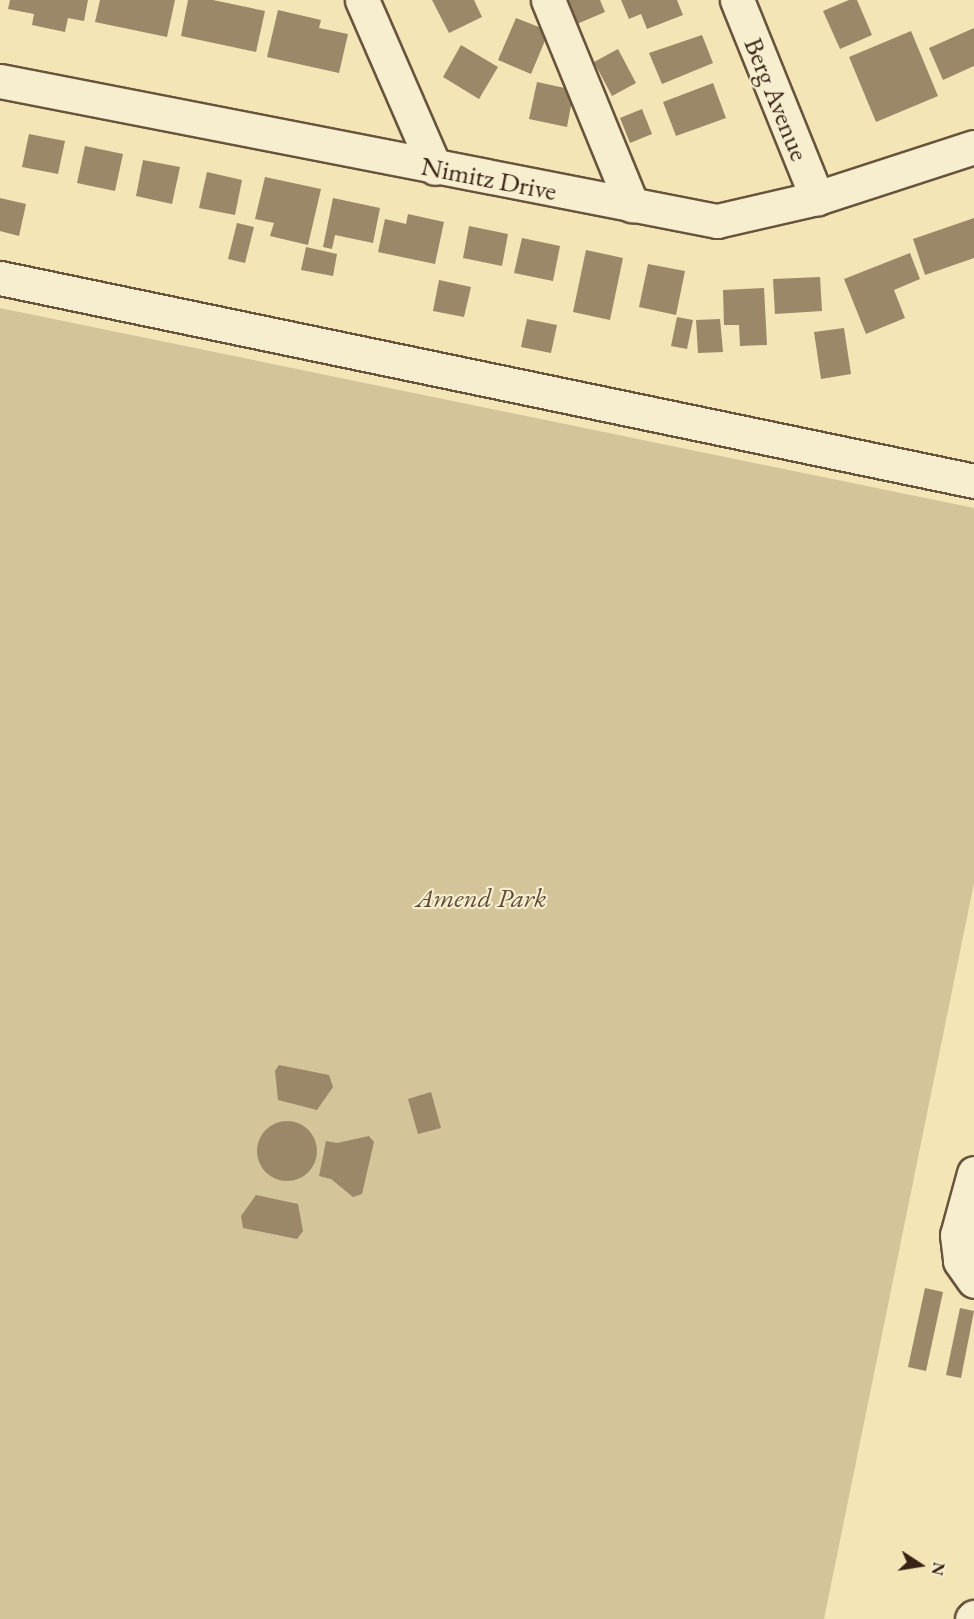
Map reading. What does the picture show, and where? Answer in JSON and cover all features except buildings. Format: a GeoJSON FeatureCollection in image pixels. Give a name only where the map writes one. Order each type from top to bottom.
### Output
{"type":"FeatureCollection","features":[{"type":"Feature","properties":{"kind":"street"},"geometry":{"type":"LineString","coordinates":[[363,0],[435,168]]}},
{"type":"Feature","properties":{"kind":"street"},"geometry":{"type":"LineString","coordinates":[[548,0],[632,205]]}},
{"type":"Feature","properties":{"kind":"street","name":"Berg Avenue"},"geometry":{"type":"LineString","coordinates":[[737,0],[818,198]]}},
{"type":"Feature","properties":{"kind":"street","name":"Nimitz Drive"},"geometry":{"type":"LineString","coordinates":[[0,81],[435,168],[717,220],[818,198],[974,147]]}},
{"type":"Feature","properties":{"kind":"street"},"geometry":{"type":"LineString","coordinates":[[0,278],[974,481]]}},
{"type":"Feature","properties":{"kind":"street"},"geometry":{"type":"LineString","coordinates":[[974,1173],[957,1235],[960,1261],[974,1281]]}},
{"type":"Feature","properties":{"kind":"green space","name":"Amend Park"},"geometry":{"type":"Polygon","coordinates":[[[0,308],[974,508],[974,883],[824,1619],[0,1619],[0,308]]]}}]}
